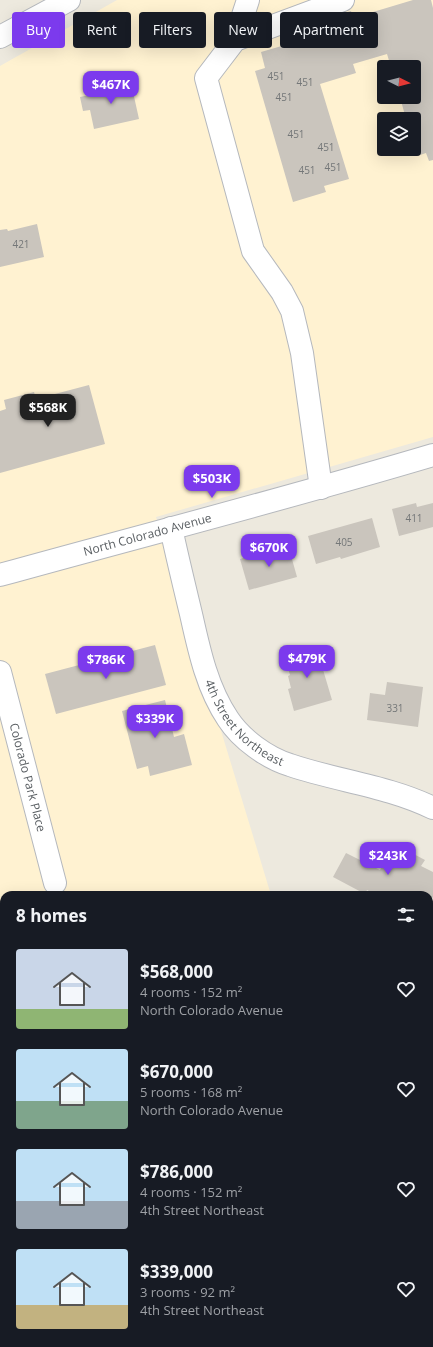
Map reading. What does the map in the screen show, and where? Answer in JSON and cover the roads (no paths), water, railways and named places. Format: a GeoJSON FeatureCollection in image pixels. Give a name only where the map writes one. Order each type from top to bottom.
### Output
{"type":"FeatureCollection","features":[{"type":"Feature","properties":{"kind":"street"},"geometry":{"type":"LineString","coordinates":[[0,37],[69,0]]}},
{"type":"Feature","properties":{"kind":"street"},"geometry":{"type":"LineString","coordinates":[[244,12],[248,0]]}},
{"type":"Feature","properties":{"kind":"street"},"geometry":{"type":"LineString","coordinates":[[272,26],[343,0]]}},
{"type":"Feature","properties":{"kind":"street"},"geometry":{"type":"LineString","coordinates":[[229,48],[206,78],[253,251],[282,292],[292,311],[302,353],[321,488]]}},
{"type":"Feature","properties":{"kind":"street","name":"North Colorado Avenue"},"geometry":{"type":"LineString","coordinates":[[0,575],[321,488],[433,455]]}},
{"type":"Feature","properties":{"kind":"street","name":"4th Street Northeast"},"geometry":{"type":"LineString","coordinates":[[171,528],[198,647],[212,690],[228,719],[242,736],[266,754],[289,765],[410,798],[433,808]]}},
{"type":"Feature","properties":{"kind":"street","name":"Colorado Park Place"},"geometry":{"type":"LineString","coordinates":[[0,672],[55,883]]}}]}
